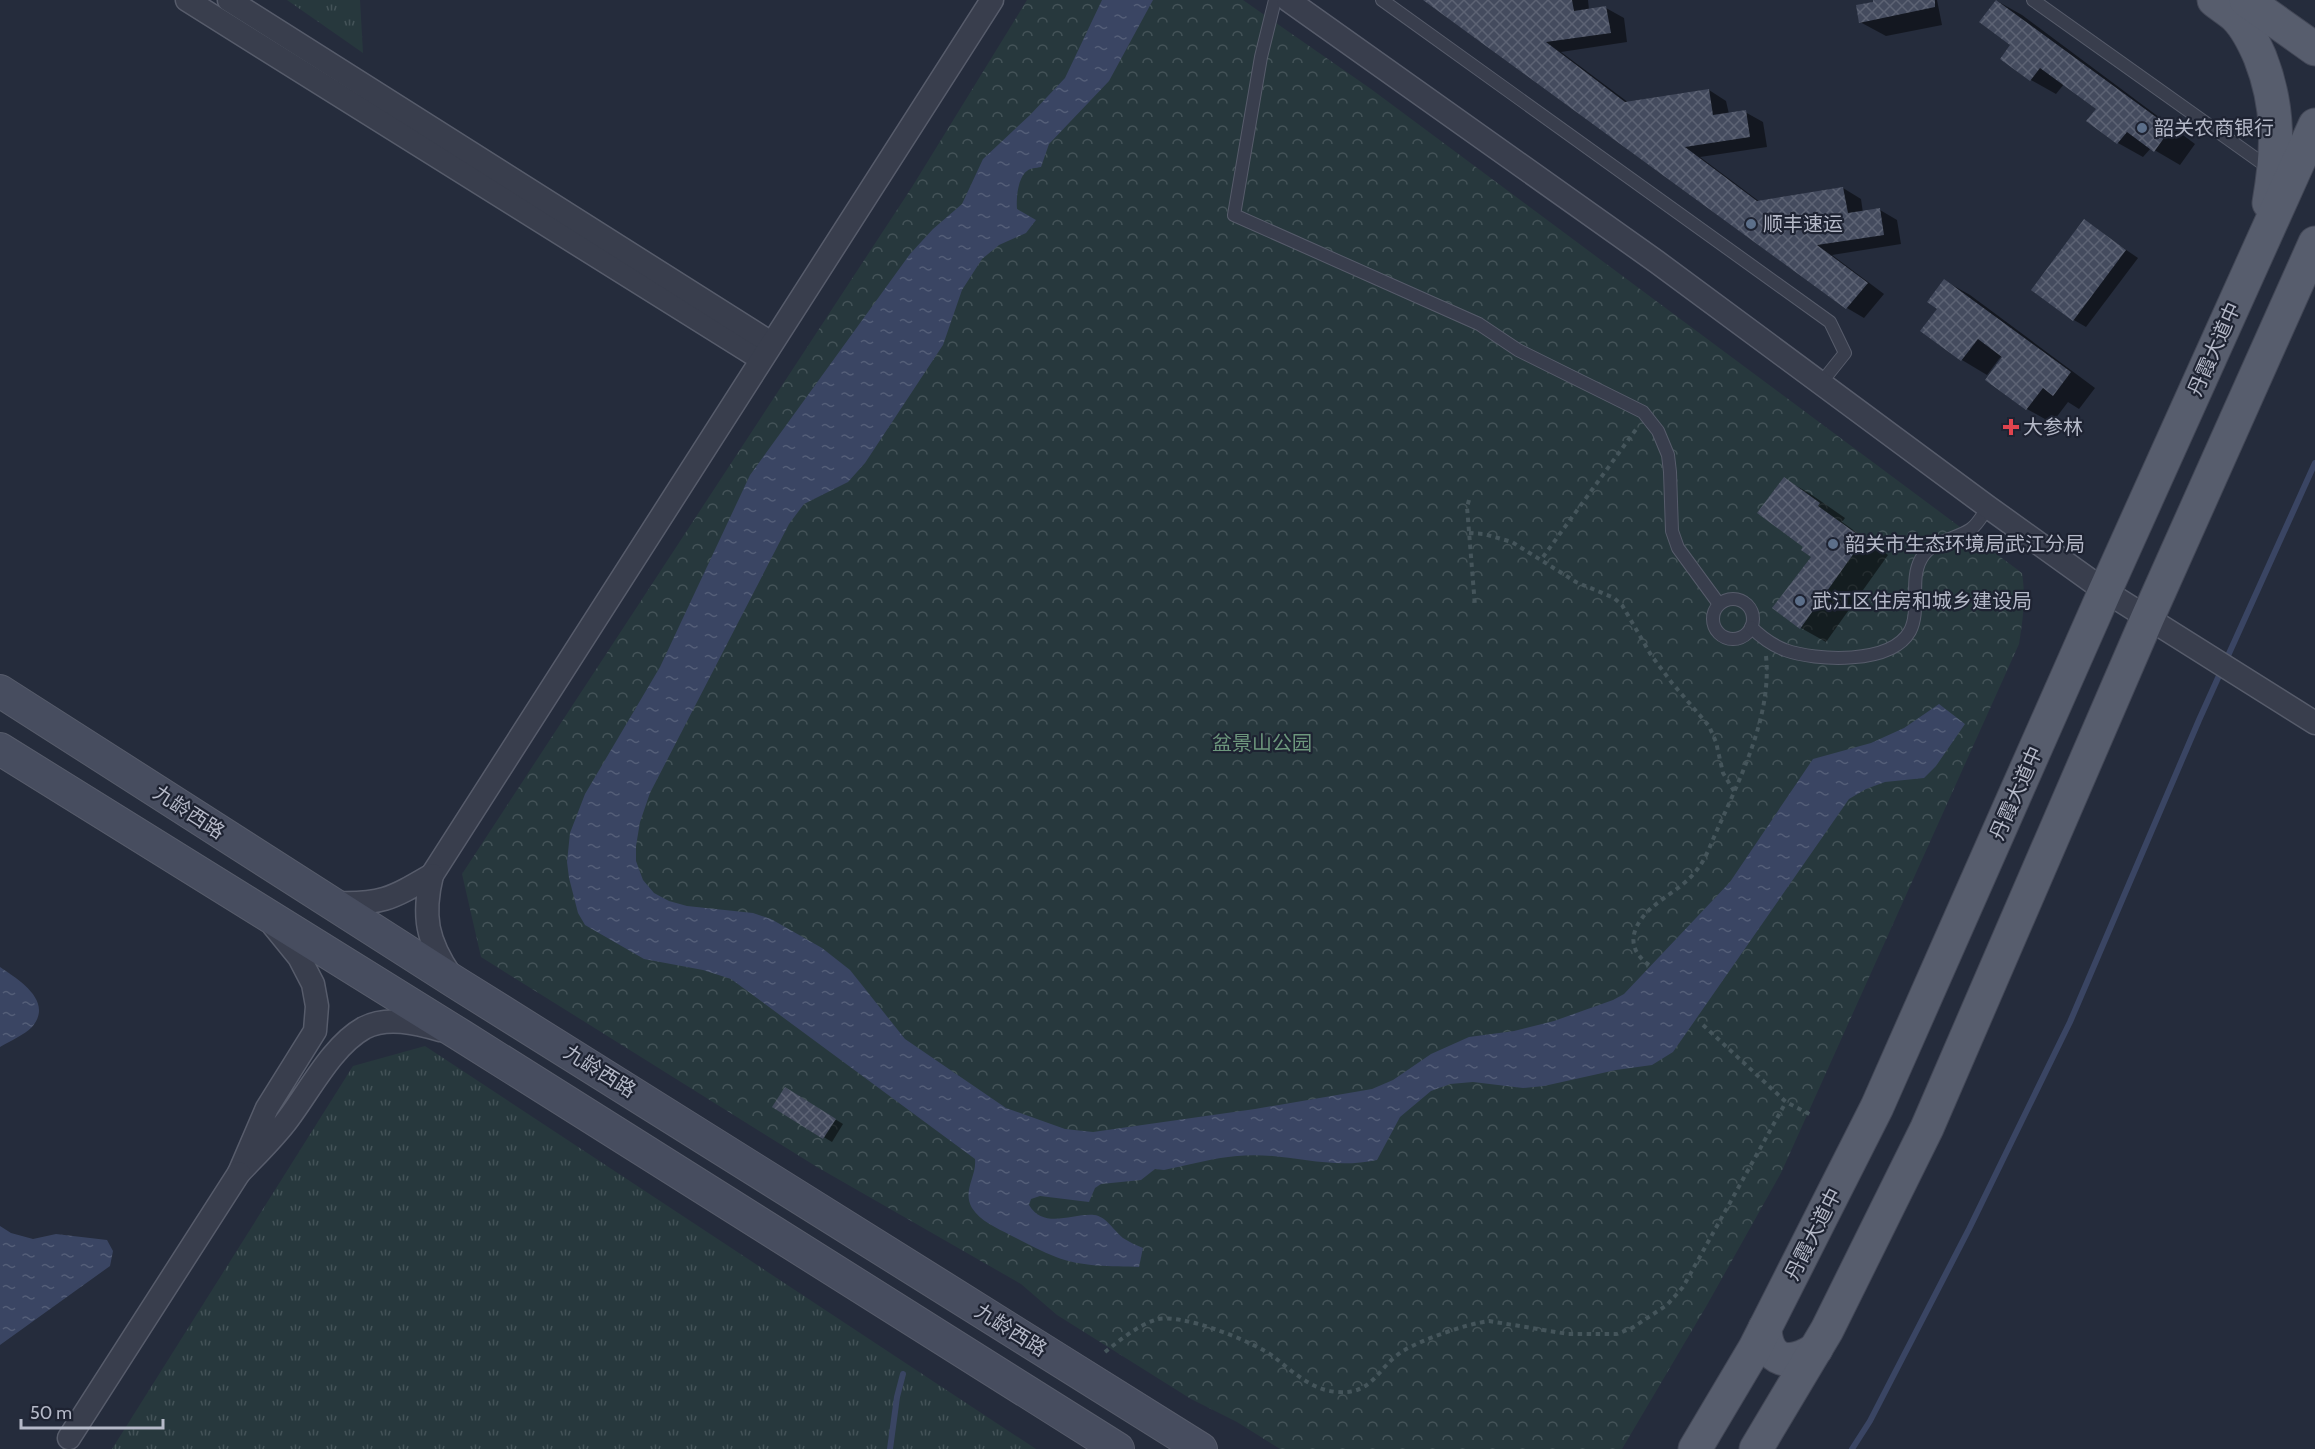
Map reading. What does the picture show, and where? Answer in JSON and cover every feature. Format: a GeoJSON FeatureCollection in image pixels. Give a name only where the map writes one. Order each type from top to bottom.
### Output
{"type":"FeatureCollection","features":[{"type":"Feature","properties":{"kind":"main road"},"geometry":{"type":"LineString","coordinates":[[2214,0],[2236,17],[2249,34],[2267,76],[2273,100],[2282,177]]}},
{"type":"Feature","properties":{"kind":"main road"},"geometry":{"type":"LineString","coordinates":[[2246,0],[2315,49]]}},
{"type":"Feature","properties":{"kind":"main road","name":"丹霞大道中"},"geometry":{"type":"LineString","coordinates":[[1695,1449],[1765,1328],[1877,1107],[2262,243],[2282,177],[2315,125]]}},
{"type":"Feature","properties":{"kind":"main road"},"geometry":{"type":"LineString","coordinates":[[1756,1449],[1816,1350],[1927,1128],[2147,620],[2312,254]]}},
{"type":"Feature","properties":{"kind":"main road","name":"九龄西路"},"geometry":{"type":"LineString","coordinates":[[0,691],[455,982],[1201,1449]]}},
{"type":"Feature","properties":{"kind":"main road"},"geometry":{"type":"LineString","coordinates":[[0,749],[462,1036],[1118,1449]]}},
{"type":"Feature","properties":{"kind":"main road"},"geometry":{"type":"LineString","coordinates":[[1765,1328],[1767,1344],[1770,1350],[1779,1357],[1797,1360],[1816,1350]]}},
{"type":"Feature","properties":{"kind":"street"},"geometry":{"type":"LineString","coordinates":[[187,0],[766,351]]}},
{"type":"Feature","properties":{"kind":"street"},"geometry":{"type":"LineString","coordinates":[[229,0],[766,351]]}},
{"type":"Feature","properties":{"kind":"street"},"geometry":{"type":"LineString","coordinates":[[455,982],[441,960],[429,932],[426,914],[432,875],[993,0]]}},
{"type":"Feature","properties":{"kind":"street"},"geometry":{"type":"LineString","coordinates":[[1296,2],[1648,256],[2105,591],[2147,620],[2202,651],[2315,723]]}},
{"type":"Feature","properties":{"kind":"street"},"geometry":{"type":"LineString","coordinates":[[331,903],[355,904],[392,898],[432,875]]}},
{"type":"Feature","properties":{"kind":"street"},"geometry":{"type":"LineString","coordinates":[[69,1438],[239,1173],[267,1108],[315,1031],[317,1006],[313,984],[299,957],[265,914]]}},
{"type":"Feature","properties":{"kind":"street"},"geometry":{"type":"LineString","coordinates":[[239,1173],[286,1121],[343,1043],[365,1027],[396,1021],[414,1023],[462,1036]]}},
{"type":"Feature","properties":{"kind":"lane"},"geometry":{"type":"LineString","coordinates":[[1275,0],[1258,69],[1234,215],[1479,324],[1518,350],[1646,415],[1658,431],[1668,455],[1672,531],[1678,548],[1719,604]]}},
{"type":"Feature","properties":{"kind":"lane"},"geometry":{"type":"LineString","coordinates":[[1382,0],[1830,322],[1845,353],[1821,383]]}},
{"type":"Feature","properties":{"kind":"lane"},"geometry":{"type":"LineString","coordinates":[[2033,0],[2282,177]]}},
{"type":"Feature","properties":{"kind":"lane"},"geometry":{"type":"LineString","coordinates":[[1751,627],[1762,638],[1786,650],[1819,657],[1860,656],[1890,648],[1902,640],[1912,626],[1920,560],[1935,545],[1973,528],[1988,507]]}},
{"type":"Feature","properties":{"kind":"lane"},"geometry":{"type":"LineString","coordinates":[[1730,599],[1742,601],[1753,615],[1751,627],[1749,632],[1738,638],[1721,636],[1713,626],[1713,614],[1719,604],[1730,599]]}},
{"type":"Feature","properties":{"kind":"path"},"geometry":{"type":"LineString","coordinates":[[1544,557],[1646,415]]}},
{"type":"Feature","properties":{"kind":"path"},"geometry":{"type":"LineString","coordinates":[[1469,500],[1467,507],[1476,606]]}},
{"type":"Feature","properties":{"kind":"path"},"geometry":{"type":"LineString","coordinates":[[1469,533],[1484,534],[1512,542],[1576,582],[1614,598],[1622,605],[1651,655],[1709,726],[1716,742],[1723,773],[1734,791]]}},
{"type":"Feature","properties":{"kind":"path"},"geometry":{"type":"LineString","coordinates":[[1649,965],[1634,949],[1633,937],[1637,925],[1648,911],[1688,880],[1701,864],[1734,791],[1757,729],[1764,704],[1767,662],[1762,638]]}},
{"type":"Feature","properties":{"kind":"path"},"geometry":{"type":"LineString","coordinates":[[1702,1025],[1786,1102],[1813,1116]]}},
{"type":"Feature","properties":{"kind":"path"},"geometry":{"type":"LineString","coordinates":[[1105,1352],[1156,1319],[1178,1319],[1240,1339],[1273,1356],[1307,1382],[1336,1392],[1364,1388],[1373,1382],[1392,1360],[1411,1346],[1475,1323],[1489,1321],[1586,1336],[1617,1334],[1632,1328],[1667,1305],[1683,1287],[1786,1102]]}},
{"type":"Feature","properties":{"kind":"green space"},"geometry":{"type":"Polygon","coordinates":[[[287,0],[360,0],[363,53],[287,0]]]}},
{"type":"Feature","properties":{"kind":"green space","name":"盆景山公园"},"geometry":{"type":"Polygon","coordinates":[[[1027,0],[1243,0],[1371,89],[2022,573],[2024,608],[2019,644],[1781,1173],[1622,1449],[1280,1449],[1237,1422],[1191,1399],[1057,1315],[1021,1284],[817,1167],[481,957],[462,874],[912,187],[1027,0]]]}},
{"type":"Feature","properties":{"kind":"green space"},"geometry":{"type":"Polygon","coordinates":[[[425,1046],[1036,1449],[112,1449],[353,1066],[425,1046]]]}},
{"type":"Feature","properties":{"kind":"water"},"geometry":{"type":"Polygon","coordinates":[[[1102,0],[1153,0],[1109,81],[1049,144],[1041,167],[1028,170],[1024,174],[1017,194],[1017,209],[1036,220],[1026,233],[999,245],[982,259],[962,290],[943,345],[865,463],[848,482],[804,504],[789,524],[650,793],[640,822],[636,861],[643,880],[654,893],[669,901],[687,906],[753,913],[771,919],[822,948],[850,970],[905,1039],[1006,1108],[1065,1129],[1093,1132],[1255,1109],[1372,1089],[1393,1080],[1431,1054],[1469,1037],[1514,1031],[1554,1021],[1613,1000],[1624,994],[1730,882],[1813,759],[1871,743],[1904,728],[1939,704],[1965,724],[1936,766],[1924,778],[1885,782],[1849,799],[1673,1052],[1652,1065],[1523,1088],[1473,1082],[1450,1084],[1431,1091],[1400,1117],[1377,1160],[1340,1163],[1255,1155],[1228,1157],[1164,1170],[1155,1169],[1141,1180],[1101,1184],[1095,1188],[1089,1202],[1040,1196],[1031,1199],[1029,1205],[1035,1213],[1043,1217],[1059,1219],[1094,1215],[1102,1218],[1123,1238],[1143,1248],[1139,1267],[1076,1263],[1066,1260],[1050,1255],[984,1220],[975,1213],[969,1202],[975,1159],[731,979],[703,970],[644,959],[585,925],[578,913],[567,862],[570,833],[585,794],[660,667],[750,475],[910,254],[933,229],[962,204],[983,159],[1065,78],[1102,0]]]}},
{"type":"Feature","properties":{"kind":"water"},"geometry":{"type":"Polygon","coordinates":[[[0,967],[31,992],[39,1008],[38,1017],[32,1027],[0,1047],[0,967]]]}},
{"type":"Feature","properties":{"kind":"water"},"geometry":{"type":"Polygon","coordinates":[[[0,1226],[11,1233],[33,1239],[56,1234],[107,1240],[113,1251],[110,1266],[0,1345],[0,1226]]]}},
{"type":"Feature","properties":{"kind":"building"},"geometry":{"type":"Polygon","coordinates":[[[1423,0],[1572,0],[1574,11],[1606,6],[1611,33],[1546,42],[1625,102],[1709,89],[1713,115],[1746,110],[1750,137],[1685,147],[1757,201],[1843,187],[1848,213],[1880,208],[1884,235],[1817,245],[1868,283],[1846,309],[1423,0]]]}},
{"type":"Feature","properties":{"kind":"building"},"geometry":{"type":"Polygon","coordinates":[[[1873,0],[1935,0],[1935,7],[1859,23],[1856,5],[1873,2],[1873,0]]]}},
{"type":"Feature","properties":{"kind":"building"},"geometry":{"type":"Polygon","coordinates":[[[1996,0],[2171,128],[2154,152],[2127,132],[2117,144],[2086,121],[2096,109],[2040,68],[2030,81],[2000,59],[2010,45],[1979,22],[1996,0]]]}},
{"type":"Feature","properties":{"kind":"building"},"geometry":{"type":"Polygon","coordinates":[[[2084,219],[2126,250],[2073,321],[2031,290],[2084,219]]]}},
{"type":"Feature","properties":{"kind":"building"},"geometry":{"type":"Polygon","coordinates":[[[1944,279],[2071,372],[2053,396],[2043,388],[2026,410],[1985,380],[2002,357],[1978,339],[1961,361],[1920,331],[1937,309],[1927,302],[1944,279]]]}},
{"type":"Feature","properties":{"kind":"building"},"geometry":{"type":"Polygon","coordinates":[[[1784,477],[1820,503],[1818,506],[1864,539],[1800,629],[1772,608],[1811,557],[1801,550],[1803,547],[1757,513],[1784,477]]]}},
{"type":"Feature","properties":{"kind":"building"},"geometry":{"type":"Polygon","coordinates":[[[785,1087],[836,1119],[823,1139],[772,1107],[785,1087]]]}},
{"type":"Feature","properties":{"kind":"waterway"},"geometry":{"type":"LineString","coordinates":[[1852,1449],[1870,1421],[1969,1229],[2070,1022],[2199,720],[2315,463]]}},
{"type":"Feature","properties":{"kind":"waterway"},"geometry":{"type":"LineString","coordinates":[[890,1449],[897,1397],[903,1374]]}},
{"type":"Feature","properties":{"kind":"place","name":"韶关农商银行"},"geometry":{"type":"Point","coordinates":[2142,128]}},
{"type":"Feature","properties":{"kind":"place","name":"顺丰速运"},"geometry":{"type":"Point","coordinates":[1751,224]}},
{"type":"Feature","properties":{"kind":"place","name":"大参林"},"geometry":{"type":"Point","coordinates":[2011,427]}},
{"type":"Feature","properties":{"kind":"place","name":"韶关市生态环境局武江分局"},"geometry":{"type":"Point","coordinates":[1833,544]}},
{"type":"Feature","properties":{"kind":"place","name":"武江区住房和城乡建设局"},"geometry":{"type":"Point","coordinates":[1800,601]}}]}
